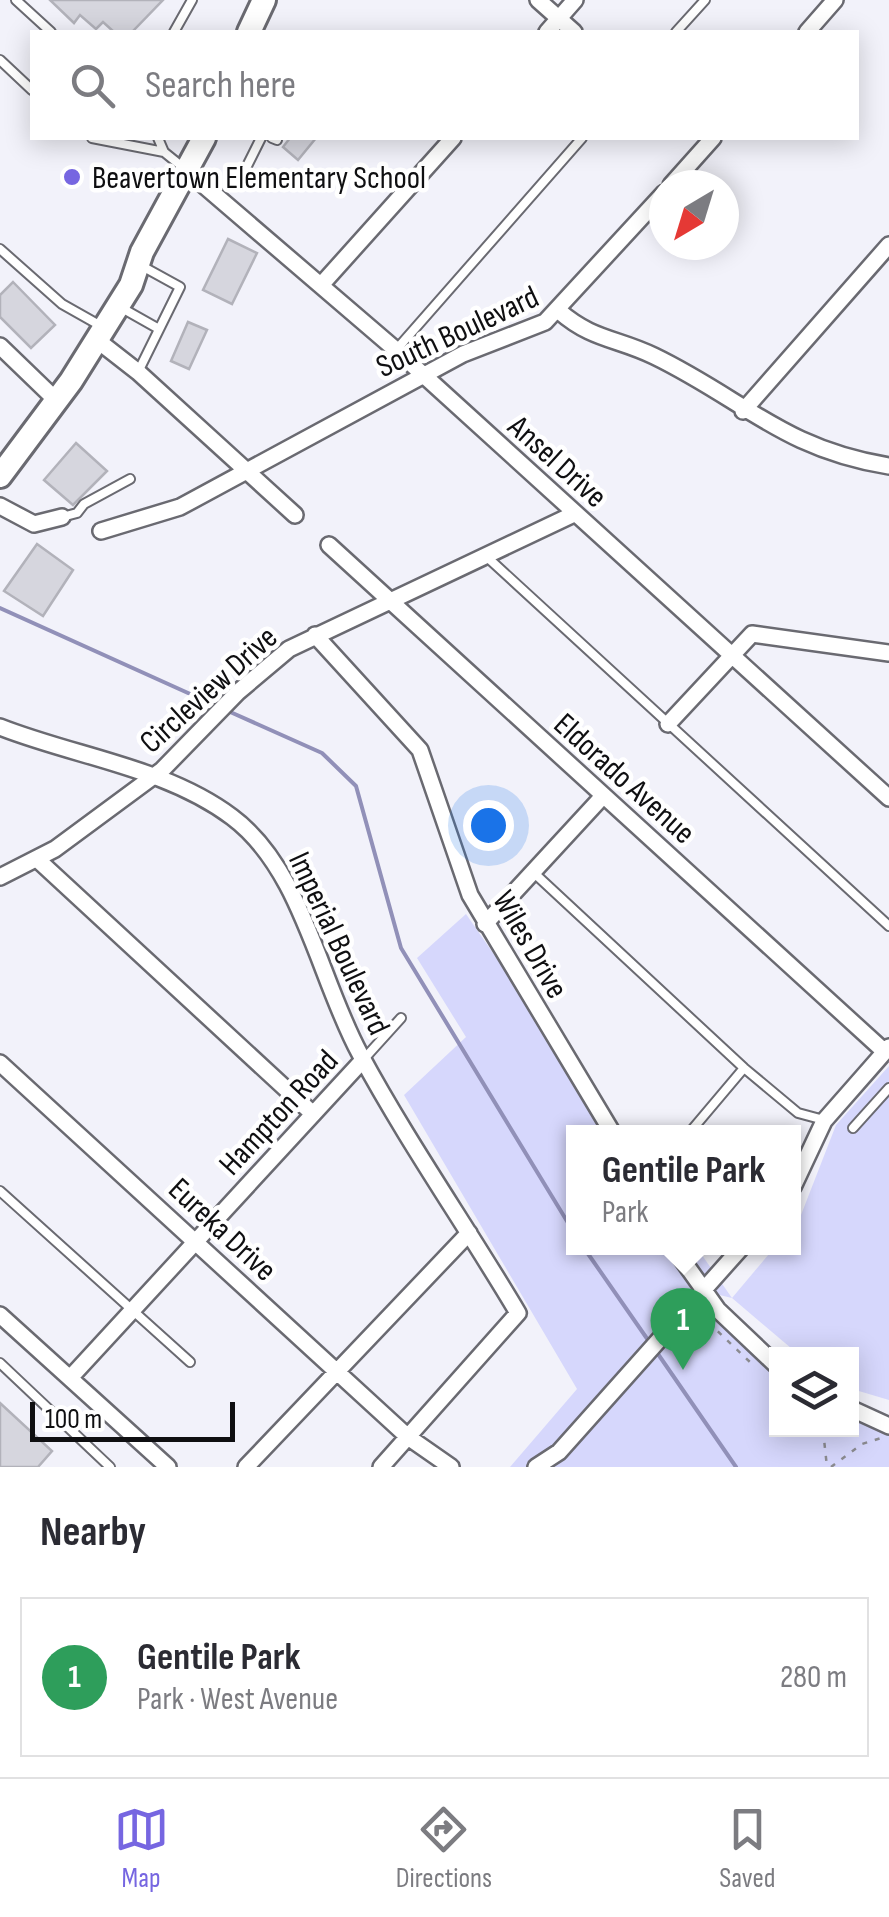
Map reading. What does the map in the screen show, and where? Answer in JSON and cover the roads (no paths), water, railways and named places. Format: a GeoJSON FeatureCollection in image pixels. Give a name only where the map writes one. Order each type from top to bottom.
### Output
{"type":"FeatureCollection","features":[{"type":"Feature","properties":{"kind":"main road"},"geometry":{"type":"LineString","coordinates":[[250,30],[264,0]]}},
{"type":"Feature","properties":{"kind":"main road"},"geometry":{"type":"LineString","coordinates":[[0,476],[58,401],[117,306],[203,140]]}},
{"type":"Feature","properties":{"kind":"street"},"geometry":{"type":"LineString","coordinates":[[538,0],[572,30]]}},
{"type":"Feature","properties":{"kind":"street"},"geometry":{"type":"LineString","coordinates":[[548,30],[575,0]]}},
{"type":"Feature","properties":{"kind":"street"},"geometry":{"type":"LineString","coordinates":[[808,30],[835,0]]}},
{"type":"Feature","properties":{"kind":"street"},"geometry":{"type":"LineString","coordinates":[[322,284],[451,140]]}},
{"type":"Feature","properties":{"kind":"street"},"geometry":{"type":"LineString","coordinates":[[682,170],[702,141]]}},
{"type":"Feature","properties":{"kind":"street","name":"Ansel Drive"},"geometry":{"type":"LineString","coordinates":[[186,170],[396,350],[889,798]]}},
{"type":"Feature","properties":{"kind":"street"},"geometry":{"type":"LineString","coordinates":[[558,312],[649,210]]}},
{"type":"Feature","properties":{"kind":"street"},"geometry":{"type":"LineString","coordinates":[[743,412],[889,245]]}},
{"type":"Feature","properties":{"kind":"street","name":"South Boulevard"},"geometry":{"type":"LineString","coordinates":[[101,532],[180,507],[463,354],[519,334],[558,312],[582,332],[654,356],[743,412],[827,452],[889,466]]}},
{"type":"Feature","properties":{"kind":"street"},"geometry":{"type":"LineString","coordinates":[[100,334],[295,515]]}},
{"type":"Feature","properties":{"kind":"street"},"geometry":{"type":"LineString","coordinates":[[0,346],[58,401]]}},
{"type":"Feature","properties":{"kind":"street"},"geometry":{"type":"LineString","coordinates":[[0,506],[34,524],[62,517]]}},
{"type":"Feature","properties":{"kind":"street","name":"Circleview Drive"},"geometry":{"type":"LineString","coordinates":[[0,877],[38,860],[152,776],[278,657],[315,635],[574,514]]}},
{"type":"Feature","properties":{"kind":"street","name":"Eldorado Avenue"},"geometry":{"type":"LineString","coordinates":[[329,545],[887,1049]]}},
{"type":"Feature","properties":{"kind":"street"},"geometry":{"type":"LineString","coordinates":[[668,724],[744,639],[760,632],[887,657]]}},
{"type":"Feature","properties":{"kind":"street","name":"Wiles Drive"},"geometry":{"type":"LineString","coordinates":[[315,635],[420,750],[459,867],[485,924],[608,1125]]}},
{"type":"Feature","properties":{"kind":"street","name":"Imperial Boulevard"},"geometry":{"type":"LineString","coordinates":[[0,727],[152,776],[231,816],[267,851],[293,894],[332,997],[364,1060],[518,1313],[408,1436]]}},
{"type":"Feature","properties":{"kind":"street"},"geometry":{"type":"LineString","coordinates":[[485,924],[603,796]]}},
{"type":"Feature","properties":{"kind":"street"},"geometry":{"type":"LineString","coordinates":[[38,860],[312,1113]]}},
{"type":"Feature","properties":{"kind":"street"},"geometry":{"type":"LineString","coordinates":[[801,1170],[824,1120],[887,1049]]}},
{"type":"Feature","properties":{"kind":"street","name":"Hampton Road"},"geometry":{"type":"LineString","coordinates":[[70,1378],[364,1060]]}},
{"type":"Feature","properties":{"kind":"street","name":"Eureka Drive"},"geometry":{"type":"LineString","coordinates":[[0,1063],[408,1436],[452,1467]]}},
{"type":"Feature","properties":{"kind":"street"},"geometry":{"type":"LineString","coordinates":[[246,1467],[468,1233]]}},
{"type":"Feature","properties":{"kind":"street"},"geometry":{"type":"LineString","coordinates":[[679,1255],[703,1291],[769,1368]]}},
{"type":"Feature","properties":{"kind":"street"},"geometry":{"type":"LineString","coordinates":[[536,1467],[559,1452],[736,1255]]}},
{"type":"Feature","properties":{"kind":"street"},"geometry":{"type":"LineString","coordinates":[[0,1315],[168,1467]]}},
{"type":"Feature","properties":{"kind":"street"},"geometry":{"type":"LineString","coordinates":[[859,1415],[885,1432]]}},
{"type":"Feature","properties":{"kind":"street"},"geometry":{"type":"LineString","coordinates":[[381,1467],[408,1436]]}},
{"type":"Feature","properties":{"kind":"lane"},"geometry":{"type":"LineString","coordinates":[[16,0],[49,30]]}},
{"type":"Feature","properties":{"kind":"lane"},"geometry":{"type":"LineString","coordinates":[[175,30],[192,0]]}},
{"type":"Feature","properties":{"kind":"lane"},"geometry":{"type":"LineString","coordinates":[[678,30],[705,0]]}},
{"type":"Feature","properties":{"kind":"lane"},"geometry":{"type":"LineString","coordinates":[[0,60],[30,88]]}},
{"type":"Feature","properties":{"kind":"lane"},"geometry":{"type":"LineString","coordinates":[[102,140],[164,152]]}},
{"type":"Feature","properties":{"kind":"lane"},"geometry":{"type":"LineString","coordinates":[[159,140],[164,152],[186,170]]}},
{"type":"Feature","properties":{"kind":"lane"},"geometry":{"type":"LineString","coordinates":[[241,178],[260,140]]}},
{"type":"Feature","properties":{"kind":"lane"},"geometry":{"type":"LineString","coordinates":[[396,350],[580,140]]}},
{"type":"Feature","properties":{"kind":"lane"},"geometry":{"type":"LineString","coordinates":[[0,249],[100,334]]}},
{"type":"Feature","properties":{"kind":"lane"},"geometry":{"type":"LineString","coordinates":[[138,264],[180,287],[138,372]]}},
{"type":"Feature","properties":{"kind":"lane"},"geometry":{"type":"LineString","coordinates":[[117,306],[159,329]]}},
{"type":"Feature","properties":{"kind":"lane"},"geometry":{"type":"LineString","coordinates":[[62,517],[77,514],[84,504],[130,480]]}},
{"type":"Feature","properties":{"kind":"lane"},"geometry":{"type":"LineString","coordinates":[[485,555],[889,926]]}},
{"type":"Feature","properties":{"kind":"lane"},"geometry":{"type":"LineString","coordinates":[[533,872],[744,1068],[798,1114],[824,1120]]}},
{"type":"Feature","properties":{"kind":"lane"},"geometry":{"type":"LineString","coordinates":[[364,1060],[401,1018]]}},
{"type":"Feature","properties":{"kind":"lane"},"geometry":{"type":"LineString","coordinates":[[696,1125],[744,1068]]}},
{"type":"Feature","properties":{"kind":"lane"},"geometry":{"type":"LineString","coordinates":[[852,1128],[889,1088]]}},
{"type":"Feature","properties":{"kind":"lane"},"geometry":{"type":"LineString","coordinates":[[0,1191],[190,1362]]}},
{"type":"Feature","properties":{"kind":"lane"},"geometry":{"type":"LineString","coordinates":[[0,1363],[110,1467]]}},
{"type":"Feature","properties":{"kind":"waterway"},"geometry":{"type":"LineString","coordinates":[[0,608],[219,707]]}},
{"type":"Feature","properties":{"kind":"waterway"},"geometry":{"type":"LineString","coordinates":[[228,711],[322,753],[356,786],[401,948],[566,1219]]}},
{"type":"Feature","properties":{"kind":"waterway"},"geometry":{"type":"LineString","coordinates":[[589,1255],[648,1340]]}},
{"type":"Feature","properties":{"kind":"waterway"},"geometry":{"type":"LineString","coordinates":[[658,1354],[736,1467]]}},
{"type":"Feature","properties":{"kind":"place","name":"Beavertown Elementary School"},"geometry":{"type":"Point","coordinates":[72,177]}},
{"type":"Feature","properties":{"kind":"place","name":"Gentile Park"},"geometry":{"type":"Point","coordinates":[683,1370]}}]}
